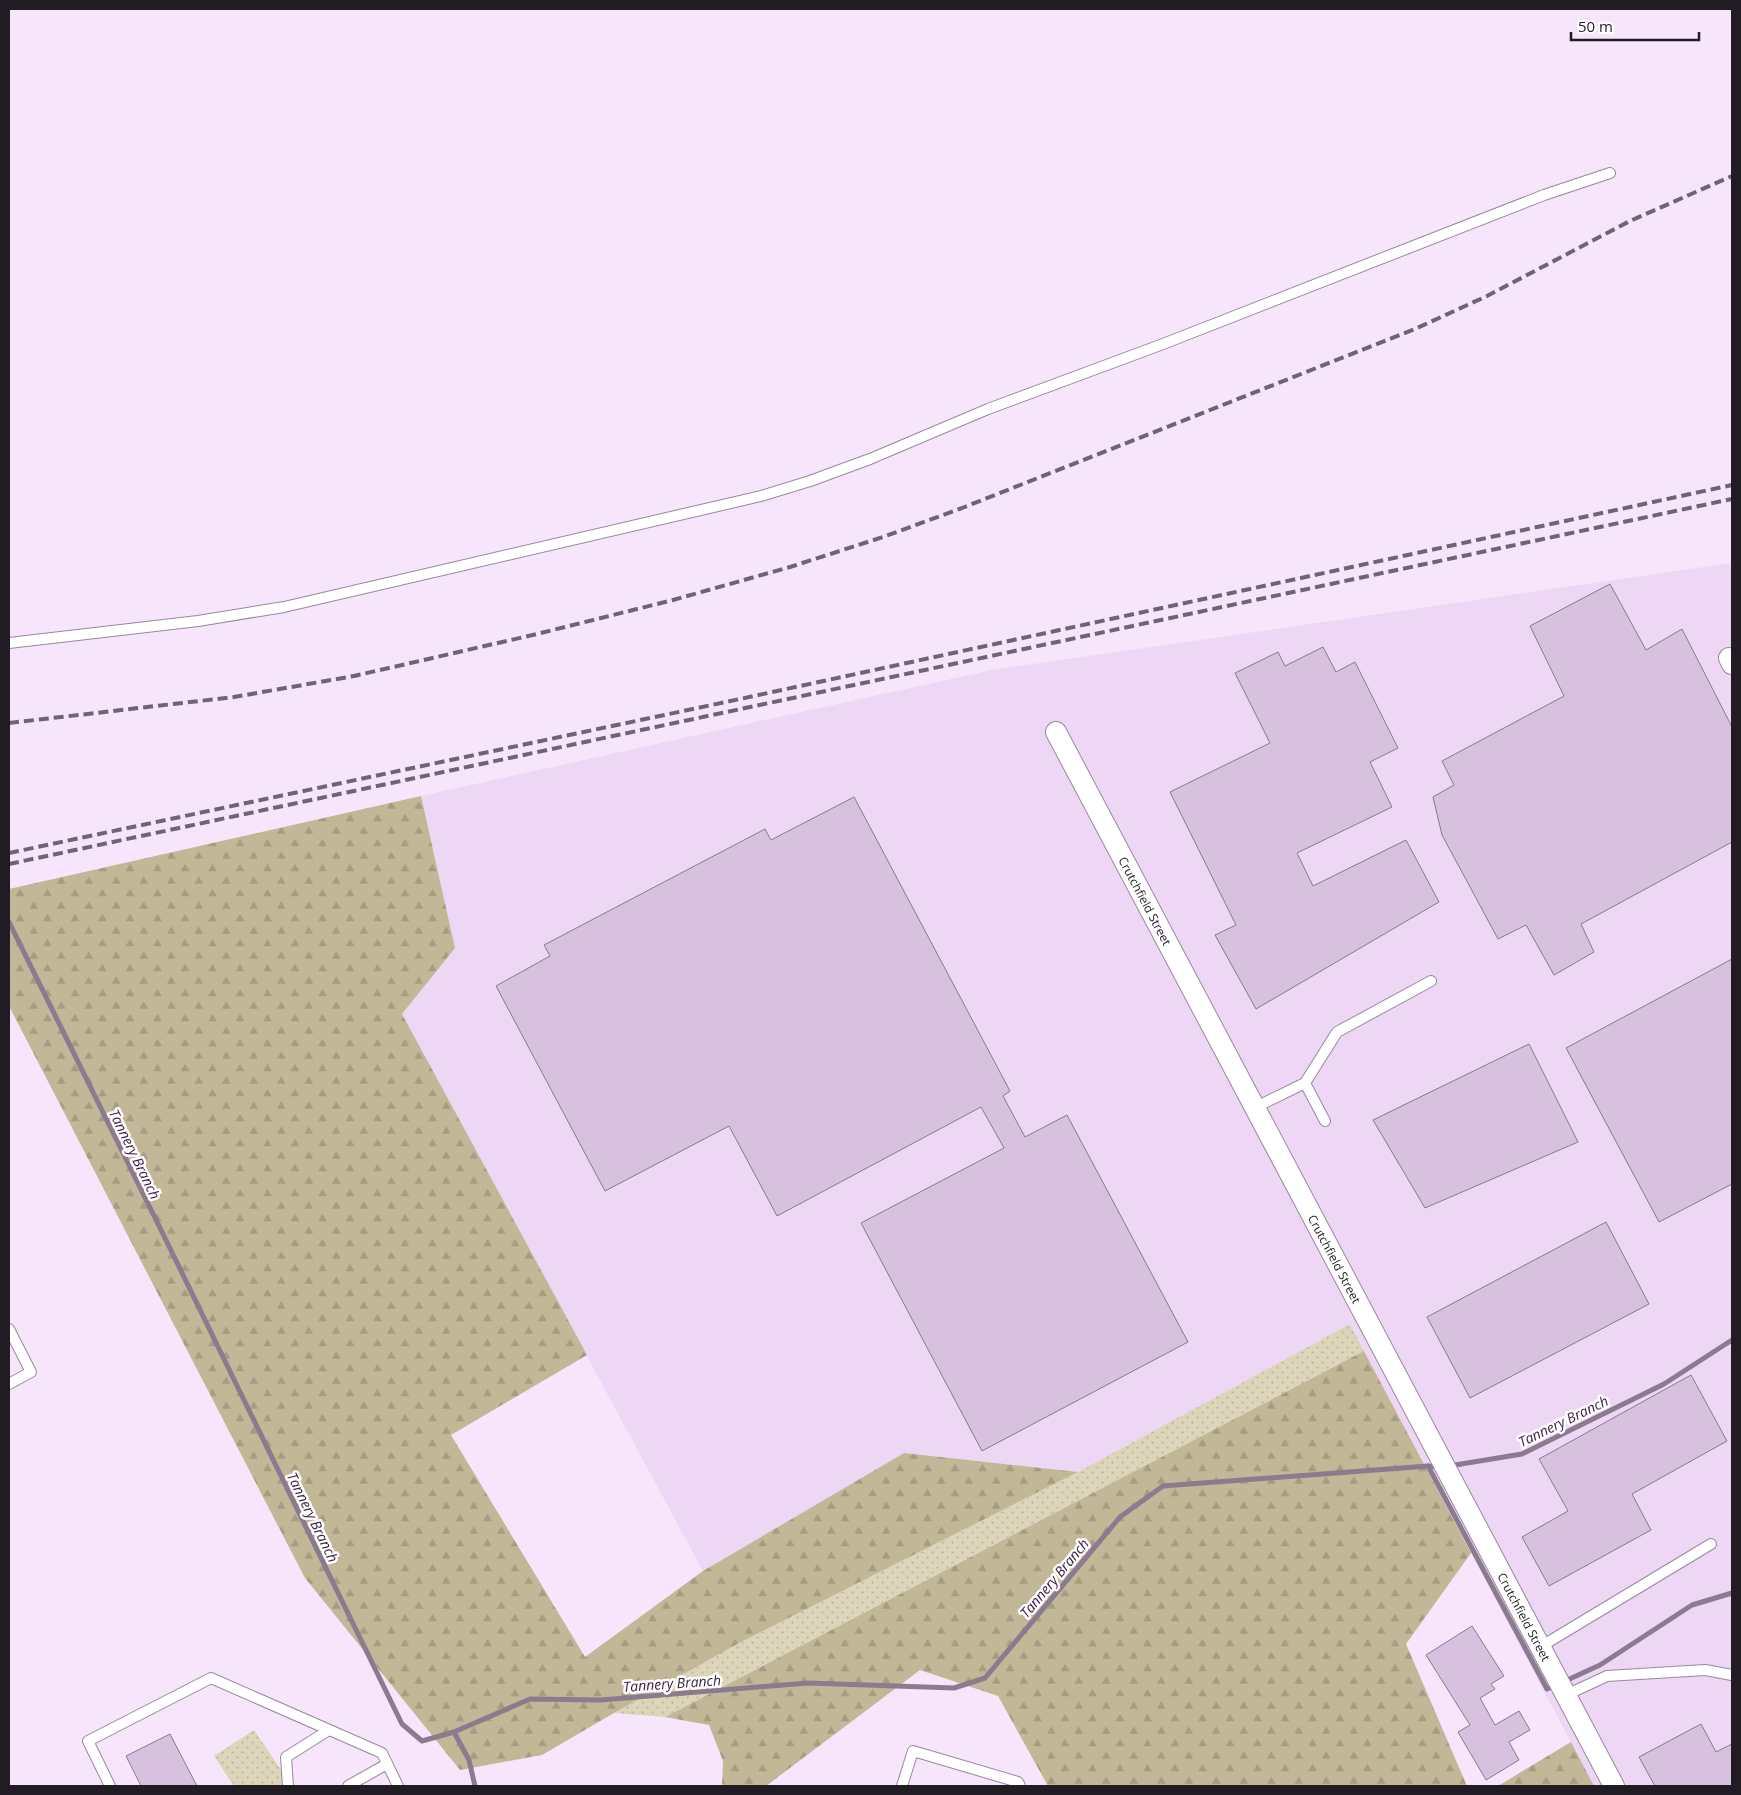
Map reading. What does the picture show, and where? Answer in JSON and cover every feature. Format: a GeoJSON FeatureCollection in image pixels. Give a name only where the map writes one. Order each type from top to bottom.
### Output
{"type":"FeatureCollection","features":[{"type":"Feature","properties":{"kind":"street","name":"Crutchfield Street"},"geometry":{"type":"LineString","coordinates":[[1056,732],[1614,1786]]}},
{"type":"Feature","properties":{"kind":"lane"},"geometry":{"type":"LineString","coordinates":[[9,643],[198,621],[284,607],[760,496],[810,481],[870,459],[988,409],[1163,344],[1544,195],[1610,173]]}},
{"type":"Feature","properties":{"kind":"lane"},"geometry":{"type":"LineString","coordinates":[[1254,1108],[1305,1083],[1337,1032],[1431,981]]}},
{"type":"Feature","properties":{"kind":"lane"},"geometry":{"type":"LineString","coordinates":[[1305,1083],[1325,1122]]}},
{"type":"Feature","properties":{"kind":"lane"},"geometry":{"type":"LineString","coordinates":[[9,1329],[31,1372],[9,1384]]}},
{"type":"Feature","properties":{"kind":"lane"},"geometry":{"type":"LineString","coordinates":[[1540,1647],[1711,1544]]}},
{"type":"Feature","properties":{"kind":"lane"},"geometry":{"type":"LineString","coordinates":[[1565,1695],[1607,1676],[1705,1670],[1732,1675]]}},
{"type":"Feature","properties":{"kind":"lane"},"geometry":{"type":"LineString","coordinates":[[110,1786],[88,1741],[211,1678],[382,1753],[398,1786]]}},
{"type":"Feature","properties":{"kind":"lane"},"geometry":{"type":"LineString","coordinates":[[288,1786],[286,1757],[329,1730]]}},
{"type":"Feature","properties":{"kind":"lane"},"geometry":{"type":"LineString","coordinates":[[902,1786],[913,1751],[1018,1782],[1020,1786]]}},
{"type":"Feature","properties":{"kind":"lane"},"geometry":{"type":"LineString","coordinates":[[348,1786],[387,1764]]}},
{"type":"Feature","properties":{"kind":"shaded area"},"geometry":{"type":"Polygon","coordinates":[[[1732,563],[1732,1786],[1594,1786],[1350,1324],[1078,1472],[904,1453],[703,1571],[402,1014],[455,948],[421,796],[992,670],[1732,563]]]}},
{"type":"Feature","properties":{"kind":"shaded area"},"geometry":{"type":"Polygon","coordinates":[[[1350,1324],[1364,1351],[665,1717],[614,1713],[741,1642],[1078,1472],[1350,1324]]]}},
{"type":"Feature","properties":{"kind":"shaded area"},"geometry":{"type":"Polygon","coordinates":[[[254,1730],[292,1786],[234,1786],[214,1756],[254,1730]]]}},
{"type":"Feature","properties":{"kind":"green space"},"geometry":{"type":"Polygon","coordinates":[[[421,796],[455,948],[402,1014],[587,1355],[451,1435],[585,1657],[703,1571],[904,1453],[1078,1472],[741,1642],[542,1755],[460,1770],[305,1578],[9,1006],[9,889],[421,796]]]}},
{"type":"Feature","properties":{"kind":"green space"},"geometry":{"type":"Polygon","coordinates":[[[1364,1351],[1471,1553],[1406,1644],[1467,1786],[1048,1786],[998,1696],[920,1670],[766,1786],[722,1786],[723,1761],[709,1725],[665,1717],[1364,1351]]]}},
{"type":"Feature","properties":{"kind":"green space"},"geometry":{"type":"Polygon","coordinates":[[[1571,1742],[1594,1786],[1498,1786],[1571,1742]]]}},
{"type":"Feature","properties":{"kind":"building"},"geometry":{"type":"Polygon","coordinates":[[[1610,584],[1646,650],[1682,629],[1732,727],[1732,842],[1581,924],[1594,952],[1554,975],[1526,925],[1498,939],[1442,835],[1433,797],[1454,785],[1442,761],[1564,696],[1530,626],[1610,584]]]}},
{"type":"Feature","properties":{"kind":"building"},"geometry":{"type":"Polygon","coordinates":[[[1323,647],[1336,672],[1355,662],[1398,748],[1370,762],[1392,807],[1297,853],[1313,886],[1406,840],[1439,902],[1256,1009],[1215,935],[1236,925],[1170,792],[1270,743],[1235,673],[1278,652],[1285,666],[1323,647]]]}},
{"type":"Feature","properties":{"kind":"building"},"geometry":{"type":"Polygon","coordinates":[[[854,797],[1010,1091],[1003,1096],[1025,1137],[1067,1115],[1188,1342],[982,1451],[861,1223],[1004,1148],[981,1107],[777,1216],[729,1126],[605,1191],[496,986],[550,956],[544,945],[765,829],[771,840],[854,797]]]}},
{"type":"Feature","properties":{"kind":"building"},"geometry":{"type":"Polygon","coordinates":[[[1732,959],[1732,1184],[1659,1222],[1566,1048],[1732,959]]]}},
{"type":"Feature","properties":{"kind":"building"},"geometry":{"type":"Polygon","coordinates":[[[1529,1044],[1578,1142],[1425,1208],[1373,1120],[1529,1044]]]}},
{"type":"Feature","properties":{"kind":"building"},"geometry":{"type":"Polygon","coordinates":[[[1606,1222],[1649,1304],[1470,1398],[1427,1317],[1606,1222]]]}},
{"type":"Feature","properties":{"kind":"building"},"geometry":{"type":"Polygon","coordinates":[[[1691,1375],[1727,1441],[1632,1494],[1651,1530],[1549,1586],[1522,1537],[1568,1511],[1539,1459],[1691,1375]]]}},
{"type":"Feature","properties":{"kind":"building"},"geometry":{"type":"Polygon","coordinates":[[[1472,1626],[1504,1676],[1491,1684],[1495,1689],[1480,1698],[1495,1725],[1519,1711],[1530,1730],[1509,1742],[1519,1760],[1486,1780],[1458,1732],[1470,1725],[1426,1655],[1472,1626]]]}},
{"type":"Feature","properties":{"kind":"building"},"geometry":{"type":"Polygon","coordinates":[[[1701,1724],[1716,1752],[1732,1744],[1732,1786],[1655,1786],[1639,1757],[1701,1724]]]}},
{"type":"Feature","properties":{"kind":"building"},"geometry":{"type":"Polygon","coordinates":[[[170,1734],[197,1786],[141,1786],[126,1756],[170,1734]]]}},
{"type":"Feature","properties":{"kind":"waterway","name":"Tannery Branch"},"geometry":{"type":"LineString","coordinates":[[9,922],[402,1724],[422,1741],[454,1732],[530,1699],[601,1700],[808,1683],[954,1688],[985,1678],[1120,1517],[1163,1486],[1428,1466],[1438,1467]]}},
{"type":"Feature","properties":{"kind":"waterway","name":"Tannery Branch"},"geometry":{"type":"LineString","coordinates":[[1449,1466],[1522,1454],[1664,1384],[1732,1340]]}},
{"type":"Feature","properties":{"kind":"waterway"},"geometry":{"type":"LineString","coordinates":[[1428,1466],[1547,1689],[1556,1685]]}},
{"type":"Feature","properties":{"kind":"waterway"},"geometry":{"type":"LineString","coordinates":[[1563,1682],[1600,1665],[1692,1605],[1732,1593]]}},
{"type":"Feature","properties":{"kind":"waterway"},"geometry":{"type":"LineString","coordinates":[[454,1732],[469,1760],[475,1786]]}},
{"type":"Feature","properties":{"kind":"railway"},"geometry":{"type":"LineString","coordinates":[[9,723],[234,697],[354,676],[537,634],[673,600],[790,567],[883,537],[962,508],[1415,329],[1487,296],[1630,221],[1732,176]]}},
{"type":"Feature","properties":{"kind":"railway"},"geometry":{"type":"LineString","coordinates":[[9,853],[726,702],[1732,485]]}},
{"type":"Feature","properties":{"kind":"railway"},"geometry":{"type":"LineString","coordinates":[[9,864],[1732,499]]}}]}
